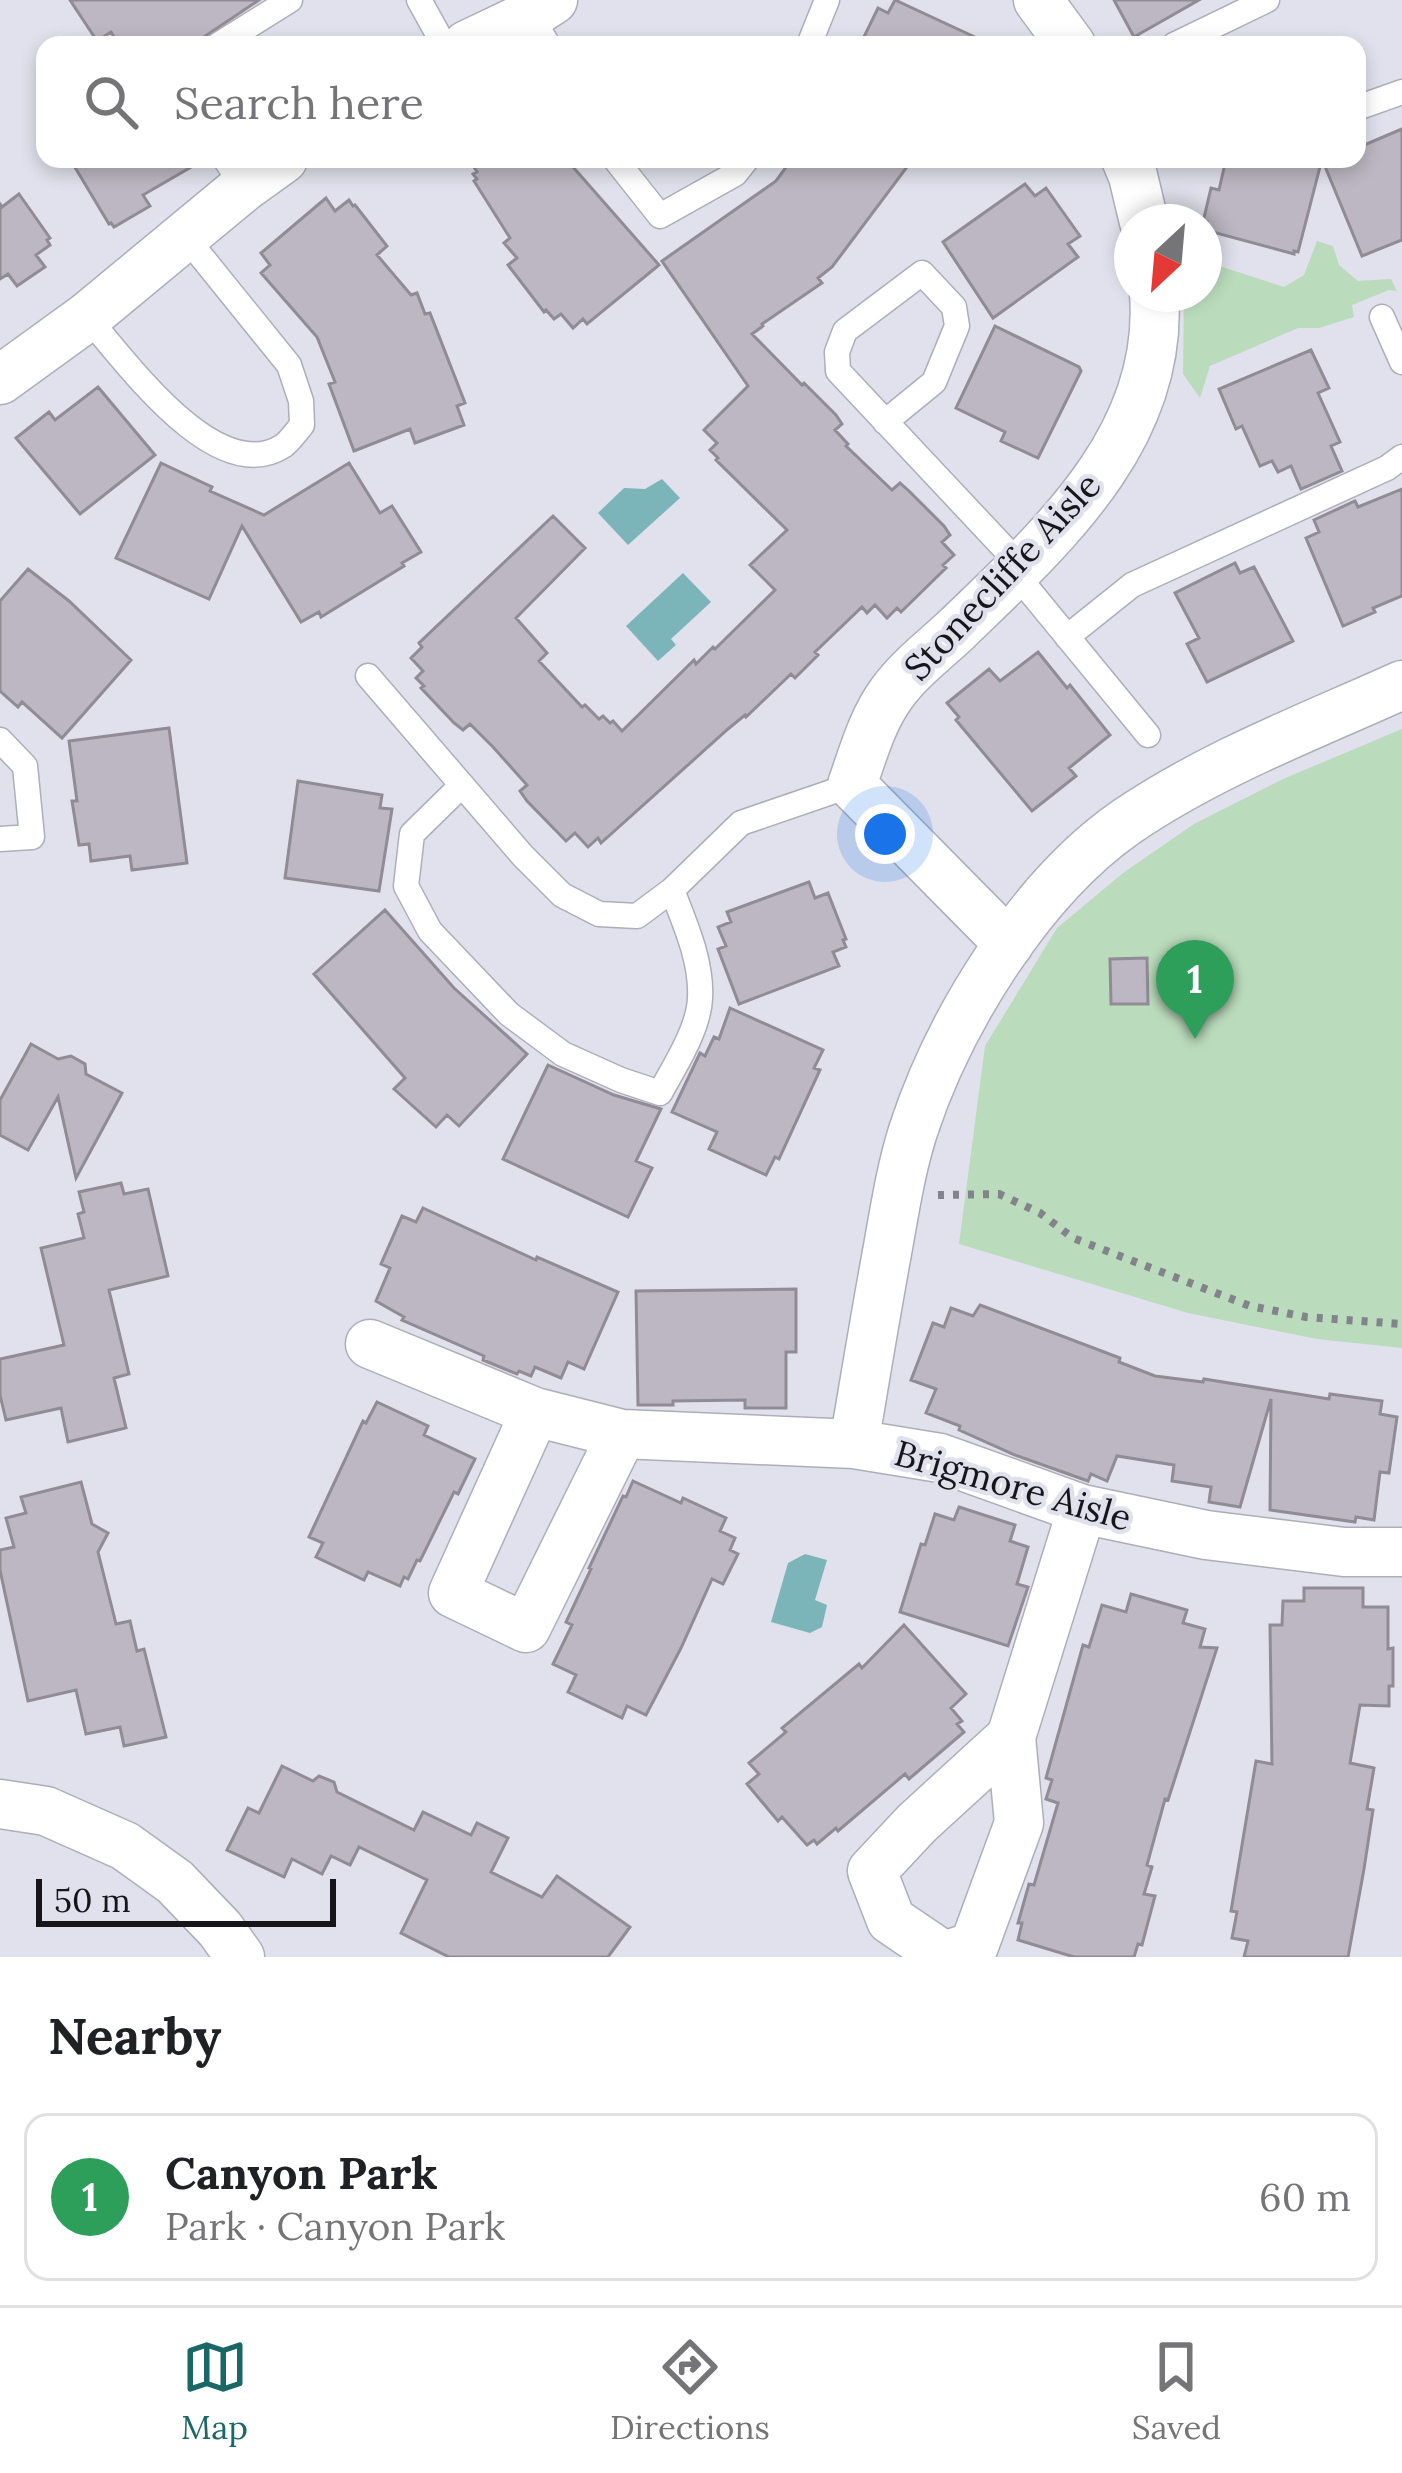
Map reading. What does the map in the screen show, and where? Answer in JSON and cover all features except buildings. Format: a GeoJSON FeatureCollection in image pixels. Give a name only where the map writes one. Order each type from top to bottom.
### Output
{"type":"FeatureCollection","features":[{"type":"Feature","properties":{"kind":"street"},"geometry":{"type":"LineString","coordinates":[[1038,0],[1064,36]]}},
{"type":"Feature","properties":{"kind":"street"},"geometry":{"type":"LineString","coordinates":[[495,36],[544,20]]}},
{"type":"Feature","properties":{"kind":"street"},"geometry":{"type":"LineString","coordinates":[[1130,168],[1140,204]]}},
{"type":"Feature","properties":{"kind":"street"},"geometry":{"type":"LineString","coordinates":[[0,380],[184,236],[235,173]]}},
{"type":"Feature","properties":{"kind":"street","name":"Stonecliffe Aisle"},"geometry":{"type":"LineString","coordinates":[[852,785],[893,691],[1018,570],[1076,508],[1109,463],[1132,422],[1148,371],[1156,312]]}},
{"type":"Feature","properties":{"kind":"street"},"geometry":{"type":"LineString","coordinates":[[854,1444],[897,1196],[913,1131],[959,1023],[1009,944],[1061,876],[1124,824],[1199,776],[1402,685]]}},
{"type":"Feature","properties":{"kind":"street"},"geometry":{"type":"LineString","coordinates":[[852,785],[1009,944]]}},
{"type":"Feature","properties":{"kind":"street","name":"Brigmore Aisle"},"geometry":{"type":"LineString","coordinates":[[370,1344],[535,1412],[622,1434],[854,1444],[940,1458],[1082,1509],[1206,1535],[1344,1552],[1402,1552]]}},
{"type":"Feature","properties":{"kind":"street"},"geometry":{"type":"LineString","coordinates":[[535,1412],[453,1593],[526,1628],[622,1434]]}},
{"type":"Feature","properties":{"kind":"street"},"geometry":{"type":"LineString","coordinates":[[1011,1737],[1082,1509]]}},
{"type":"Feature","properties":{"kind":"street"},"geometry":{"type":"LineString","coordinates":[[0,1804],[46,1811],[125,1846],[175,1882],[240,1957]]}},
{"type":"Feature","properties":{"kind":"lane"},"geometry":{"type":"LineString","coordinates":[[232,36],[290,0]]}},
{"type":"Feature","properties":{"kind":"lane"},"geometry":{"type":"LineString","coordinates":[[419,0],[439,36]]}},
{"type":"Feature","properties":{"kind":"lane"},"geometry":{"type":"LineString","coordinates":[[813,36],[827,0]]}},
{"type":"Feature","properties":{"kind":"lane"},"geometry":{"type":"LineString","coordinates":[[1211,36],[1267,0]]}},
{"type":"Feature","properties":{"kind":"lane"},"geometry":{"type":"LineString","coordinates":[[1366,105],[1402,92]]}},
{"type":"Feature","properties":{"kind":"lane"},"geometry":{"type":"LineString","coordinates":[[622,168],[659,216],[740,168]]}},
{"type":"Feature","properties":{"kind":"lane"},"geometry":{"type":"LineString","coordinates":[[87,316],[178,419],[216,446],[261,455],[285,445],[302,425],[302,400],[289,365],[184,236]]}},
{"type":"Feature","properties":{"kind":"lane"},"geometry":{"type":"LineString","coordinates":[[886,422],[934,382],[957,326],[954,307],[922,273],[845,331],[837,352],[838,371],[1018,570],[1148,735]]}},
{"type":"Feature","properties":{"kind":"lane"},"geometry":{"type":"LineString","coordinates":[[1382,317],[1402,362]]}},
{"type":"Feature","properties":{"kind":"lane"},"geometry":{"type":"LineString","coordinates":[[1067,637],[1132,585],[1402,457]]}},
{"type":"Feature","properties":{"kind":"lane"},"geometry":{"type":"LineString","coordinates":[[368,676],[523,856],[562,895],[599,914],[637,916],[672,890],[741,823],[852,785]]}},
{"type":"Feature","properties":{"kind":"lane"},"geometry":{"type":"LineString","coordinates":[[0,740],[25,766],[32,836],[0,838]]}},
{"type":"Feature","properties":{"kind":"lane"},"geometry":{"type":"LineString","coordinates":[[462,785],[412,834],[406,886],[430,931],[509,1014],[562,1054],[660,1093],[685,1048],[700,1002],[697,964],[672,890]]}},
{"type":"Feature","properties":{"kind":"path"},"geometry":{"type":"LineString","coordinates":[[897,1196],[999,1194],[1040,1213],[1072,1238],[1250,1306],[1306,1317],[1402,1324]]}},
{"type":"Feature","properties":{"kind":"green space"},"geometry":{"type":"Polygon","coordinates":[[[1317,241],[1333,246],[1339,265],[1358,281],[1391,279],[1397,291],[1352,305],[1354,317],[1319,328],[1298,328],[1210,366],[1200,398],[1183,374],[1184,312],[1222,312],[1222,267],[1284,287],[1304,275],[1317,241]]]}},
{"type":"Feature","properties":{"kind":"green space"},"geometry":{"type":"Polygon","coordinates":[[[1402,729],[1402,1348],[1317,1339],[1188,1313],[959,1244],[985,1046],[1057,928],[1123,873],[1194,824],[1283,779],[1402,729]]]}},
{"type":"Feature","properties":{"kind":"water"},"geometry":{"type":"Polygon","coordinates":[[[662,479],[680,498],[628,545],[598,513],[624,488],[645,489],[662,479]]]}},
{"type":"Feature","properties":{"kind":"water"},"geometry":{"type":"Polygon","coordinates":[[[683,573],[711,602],[671,639],[676,645],[658,661],[626,626],[683,573]]]}},
{"type":"Feature","properties":{"kind":"water"},"geometry":{"type":"Polygon","coordinates":[[[805,1554],[827,1560],[815,1600],[827,1605],[822,1627],[810,1633],[771,1622],[788,1563],[805,1554]]]}},
{"type":"Feature","properties":{"kind":"place","name":"Canyon Park"},"geometry":{"type":"Point","coordinates":[1195,1039]}}]}
